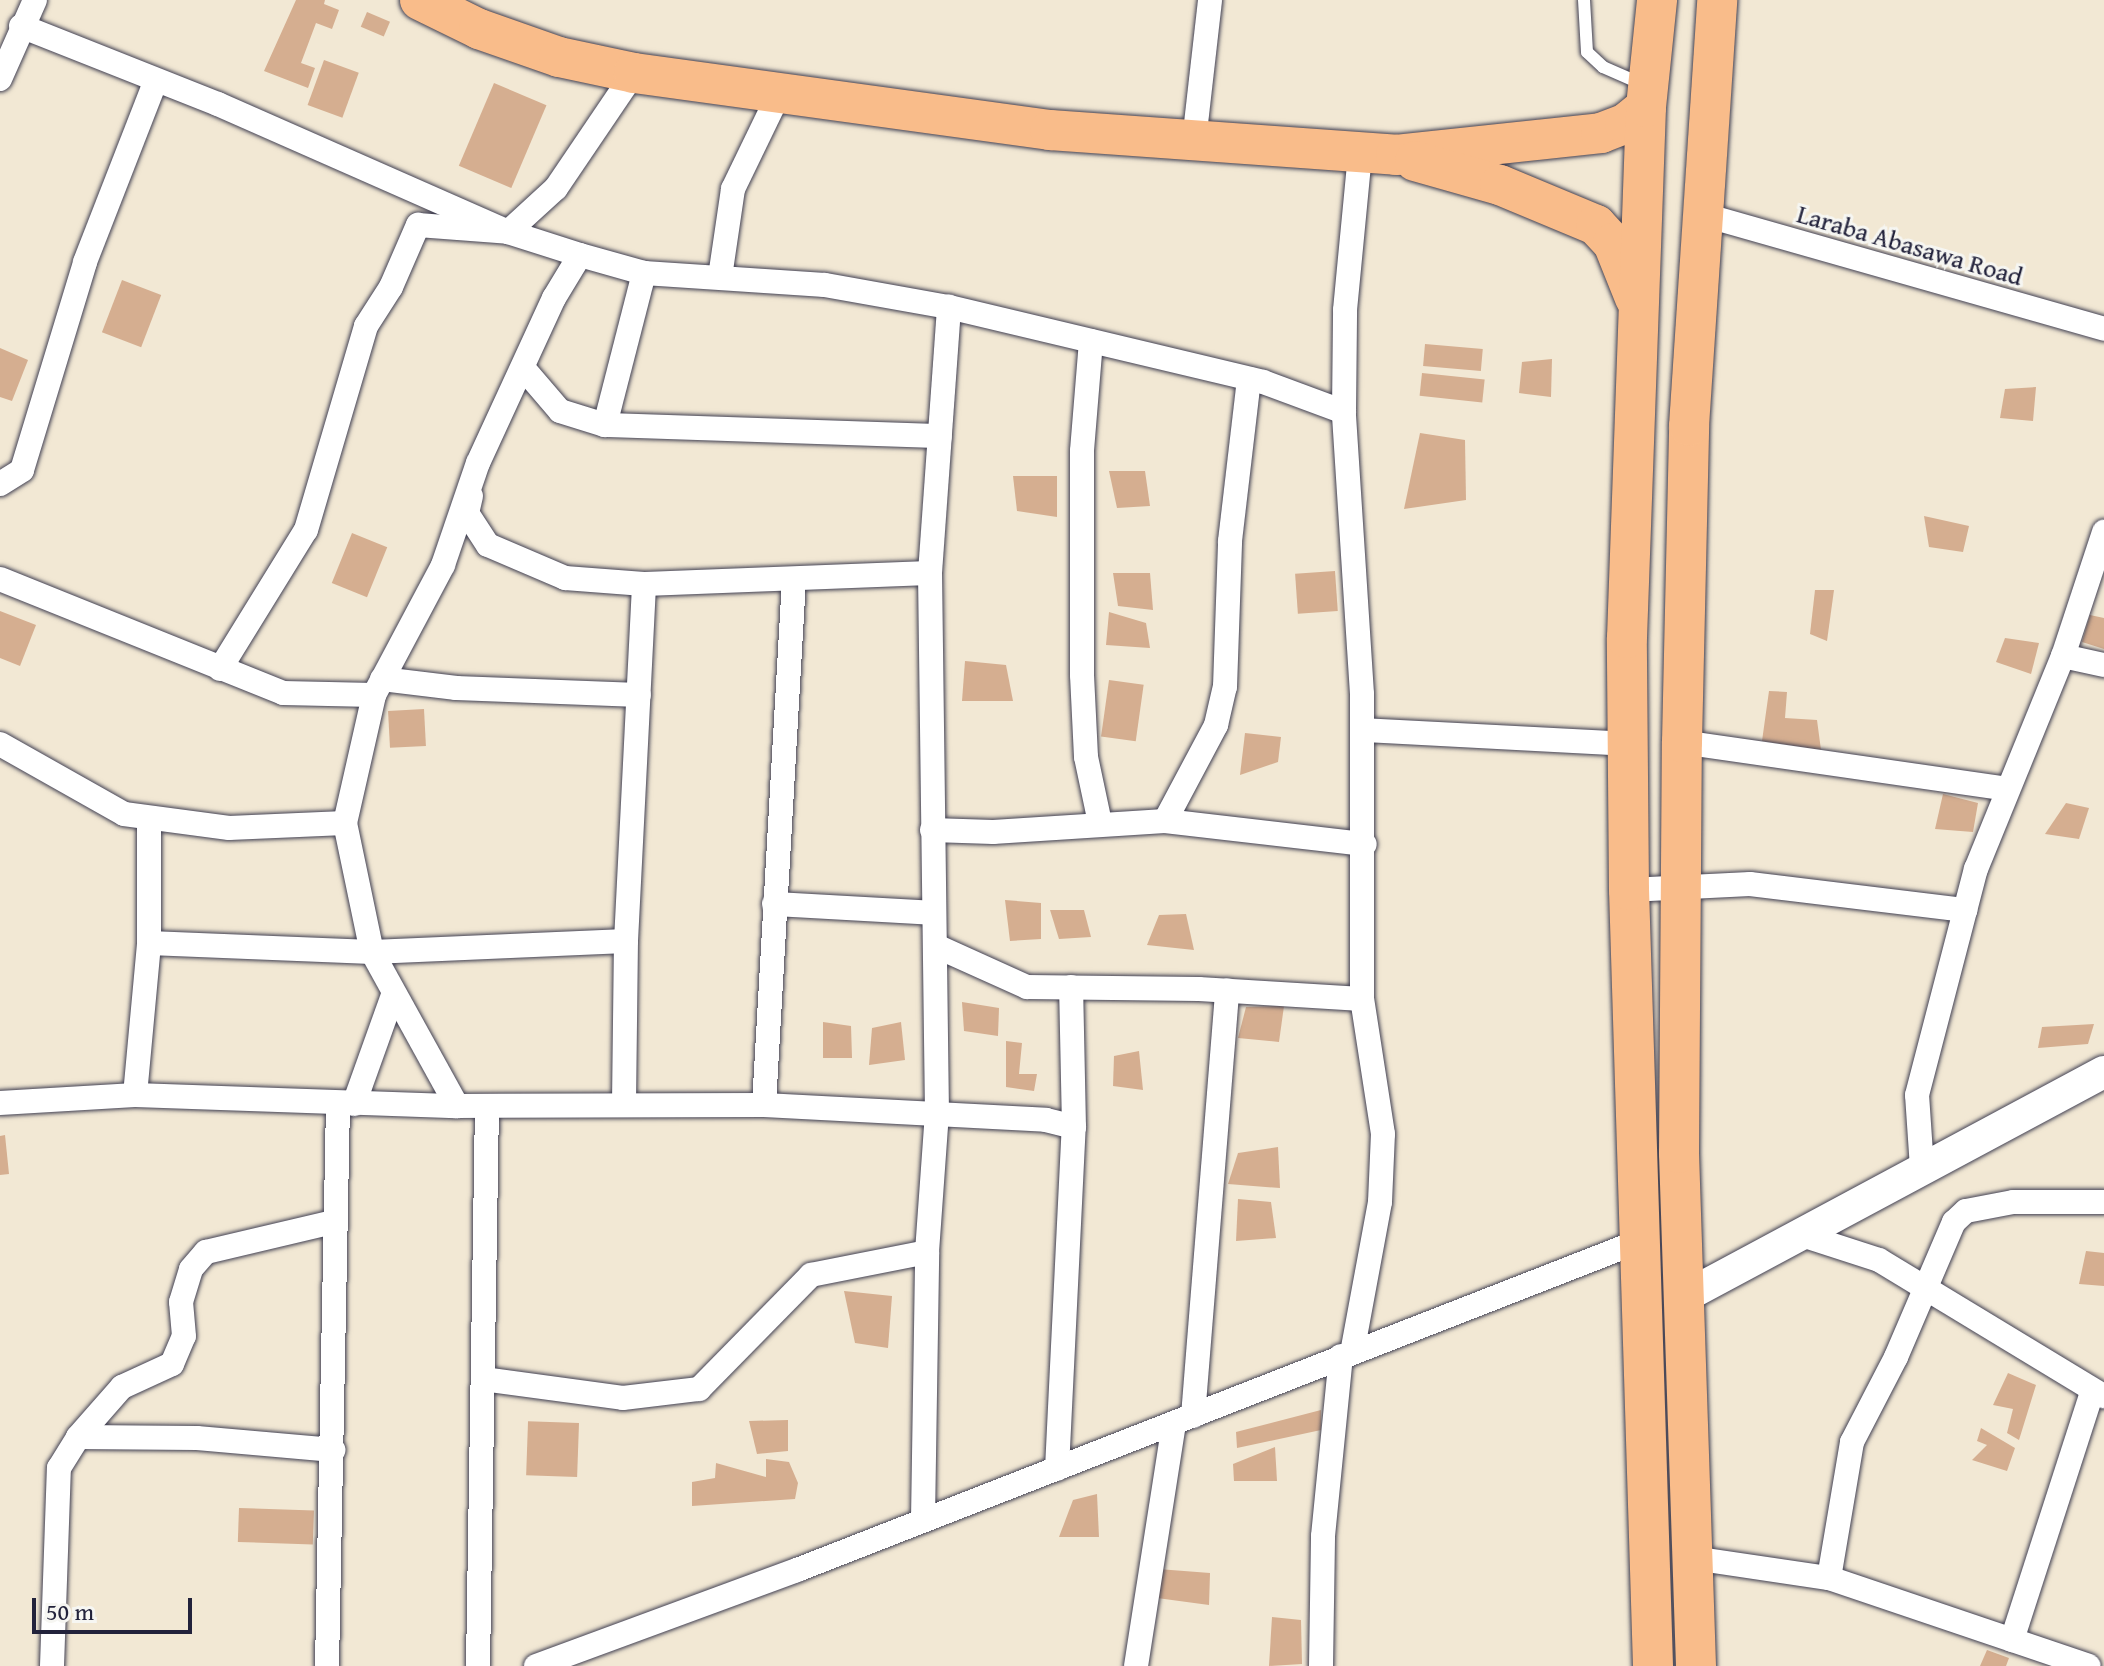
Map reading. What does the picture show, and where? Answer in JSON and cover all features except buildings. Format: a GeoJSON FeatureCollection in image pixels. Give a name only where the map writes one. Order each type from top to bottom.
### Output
{"type":"FeatureCollection","features":[{"type":"Feature","properties":{"kind":"main road"},"geometry":{"type":"LineString","coordinates":[[420,0],[479,29],[559,57],[634,73],[778,96],[1050,130],[1378,154],[1601,133],[1625,124],[1647,97]]}},
{"type":"Feature","properties":{"kind":"main road"},"geometry":{"type":"LineString","coordinates":[[1653,1666],[1629,890],[1628,744],[1630,462],[1642,315],[1647,97],[1657,0]]}},
{"type":"Feature","properties":{"kind":"main road"},"geometry":{"type":"LineString","coordinates":[[1696,1666],[1679,1153],[1682,742],[1689,426],[1717,0]]}},
{"type":"Feature","properties":{"kind":"main road"},"geometry":{"type":"LineString","coordinates":[[1378,154],[1500,185],[1596,225],[1613,243],[1642,315]]}},
{"type":"Feature","properties":{"kind":"street"},"geometry":{"type":"LineString","coordinates":[[0,79],[35,0]]}},
{"type":"Feature","properties":{"kind":"street"},"geometry":{"type":"LineString","coordinates":[[1194,141],[1210,0]]}},
{"type":"Feature","properties":{"kind":"street"},"geometry":{"type":"LineString","coordinates":[[21,26],[156,80],[508,232],[580,255],[644,273],[825,285],[949,307],[1249,379],[1344,412]]}},
{"type":"Feature","properties":{"kind":"street"},"geometry":{"type":"LineString","coordinates":[[220,669],[306,530],[366,326],[391,287],[418,225],[508,232],[556,188],[634,73]]}},
{"type":"Feature","properties":{"kind":"street"},"geometry":{"type":"LineString","coordinates":[[0,484],[22,470],[85,262],[156,80]]}},
{"type":"Feature","properties":{"kind":"street"},"geometry":{"type":"LineString","coordinates":[[720,277],[733,189],[778,96]]}},
{"type":"Feature","properties":{"kind":"street"},"geometry":{"type":"LineString","coordinates":[[1321,1666],[1323,1536],[1346,1355],[1380,1202],[1383,1134],[1362,999],[1365,844],[1363,730],[1344,412],[1345,310],[1378,154]]}},
{"type":"Feature","properties":{"kind":"street","name":"Laraba Abasawa Road"},"geometry":{"type":"LineString","coordinates":[[1701,214],[2104,329]]}},
{"type":"Feature","properties":{"kind":"street"},"geometry":{"type":"LineString","coordinates":[[457,1106],[372,952],[345,823],[378,687],[443,565],[478,463],[524,369],[554,298],[580,255]]}},
{"type":"Feature","properties":{"kind":"street"},"geometry":{"type":"LineString","coordinates":[[605,425],[644,273]]}},
{"type":"Feature","properties":{"kind":"street"},"geometry":{"type":"LineString","coordinates":[[923,1520],[927,1252],[937,1114],[930,573],[949,307]]}},
{"type":"Feature","properties":{"kind":"street"},"geometry":{"type":"LineString","coordinates":[[1091,341],[1082,451],[1082,675],[1086,757],[1100,823]]}},
{"type":"Feature","properties":{"kind":"street"},"geometry":{"type":"LineString","coordinates":[[524,369],[560,411],[605,425],[940,436]]}},
{"type":"Feature","properties":{"kind":"street"},"geometry":{"type":"LineString","coordinates":[[1165,821],[1216,725],[1225,687],[1230,541],[1249,379]]}},
{"type":"Feature","properties":{"kind":"street"},"geometry":{"type":"LineString","coordinates":[[478,463],[467,513],[488,545],[565,578],[644,584],[930,573]]}},
{"type":"Feature","properties":{"kind":"street"},"geometry":{"type":"LineString","coordinates":[[1922,1168],[1917,1095],[1965,910],[2008,789],[2063,656],[2104,532]]}},
{"type":"Feature","properties":{"kind":"street"},"geometry":{"type":"LineString","coordinates":[[0,579],[283,693],[378,687],[639,695]]}},
{"type":"Feature","properties":{"kind":"street"},"geometry":{"type":"LineString","coordinates":[[764,1105],[794,580]]}},
{"type":"Feature","properties":{"kind":"street"},"geometry":{"type":"LineString","coordinates":[[624,1103],[626,941],[644,584]]}},
{"type":"Feature","properties":{"kind":"street"},"geometry":{"type":"LineString","coordinates":[[2063,656],[2104,665]]}},
{"type":"Feature","properties":{"kind":"street"},"geometry":{"type":"LineString","coordinates":[[1363,730],[1628,744]]}},
{"type":"Feature","properties":{"kind":"street"},"geometry":{"type":"LineString","coordinates":[[1682,742],[2008,789]]}},
{"type":"Feature","properties":{"kind":"street"},"geometry":{"type":"LineString","coordinates":[[0,744],[124,814],[229,828],[345,823]]}},
{"type":"Feature","properties":{"kind":"street"},"geometry":{"type":"LineString","coordinates":[[135,1095],[149,943],[149,818]]}},
{"type":"Feature","properties":{"kind":"street"},"geometry":{"type":"LineString","coordinates":[[932,830],[993,832],[1165,821],[1365,844]]}},
{"type":"Feature","properties":{"kind":"street"},"geometry":{"type":"LineString","coordinates":[[1629,890],[1786,887],[1965,910]]}},
{"type":"Feature","properties":{"kind":"street"},"geometry":{"type":"LineString","coordinates":[[774,904],[933,913]]}},
{"type":"Feature","properties":{"kind":"street"},"geometry":{"type":"LineString","coordinates":[[149,943],[372,952],[626,941]]}},
{"type":"Feature","properties":{"kind":"street"},"geometry":{"type":"LineString","coordinates":[[936,946],[1027,987],[1227,990],[1362,999]]}},
{"type":"Feature","properties":{"kind":"street"},"geometry":{"type":"LineString","coordinates":[[1057,1469],[1074,1127],[1071,987]]}},
{"type":"Feature","properties":{"kind":"street"},"geometry":{"type":"LineString","coordinates":[[1136,1666],[1184,1420],[1227,990]]}},
{"type":"Feature","properties":{"kind":"street"},"geometry":{"type":"LineString","coordinates":[[327,1666],[333,1450],[333,1222],[346,1104],[393,995]]}},
{"type":"Feature","properties":{"kind":"street"},"geometry":{"type":"LineString","coordinates":[[1684,1297],[2104,1072]]}},
{"type":"Feature","properties":{"kind":"street"},"geometry":{"type":"LineString","coordinates":[[0,1103],[135,1095],[487,1107],[624,1103],[764,1105],[1046,1120],[1074,1127]]}},
{"type":"Feature","properties":{"kind":"street"},"geometry":{"type":"LineString","coordinates":[[478,1666],[487,1107]]}},
{"type":"Feature","properties":{"kind":"street"},"geometry":{"type":"LineString","coordinates":[[1829,1578],[1852,1442],[1954,1222],[1966,1211],[2013,1202],[2104,1202]]}},
{"type":"Feature","properties":{"kind":"street"},"geometry":{"type":"LineString","coordinates":[[52,1666],[59,1468],[78,1437],[122,1387],[172,1364],[184,1336],[181,1302],[191,1269],[206,1252],[333,1222]]}},
{"type":"Feature","properties":{"kind":"street"},"geometry":{"type":"LineString","coordinates":[[1799,1234],[1879,1260],[2098,1394],[2012,1640]]}},
{"type":"Feature","properties":{"kind":"street"},"geometry":{"type":"LineString","coordinates":[[536,1666],[1057,1469],[1642,1240]]}},
{"type":"Feature","properties":{"kind":"street"},"geometry":{"type":"LineString","coordinates":[[483,1379],[623,1398],[699,1389],[811,1275],[927,1252]]}},
{"type":"Feature","properties":{"kind":"street"},"geometry":{"type":"LineString","coordinates":[[78,1437],[197,1438],[333,1450]]}},
{"type":"Feature","properties":{"kind":"street"},"geometry":{"type":"LineString","coordinates":[[1693,1558],[1829,1578],[2089,1666]]}},
{"type":"Feature","properties":{"kind":"lane"},"geometry":{"type":"LineString","coordinates":[[1584,0],[1587,52],[1647,97]]}}]}
